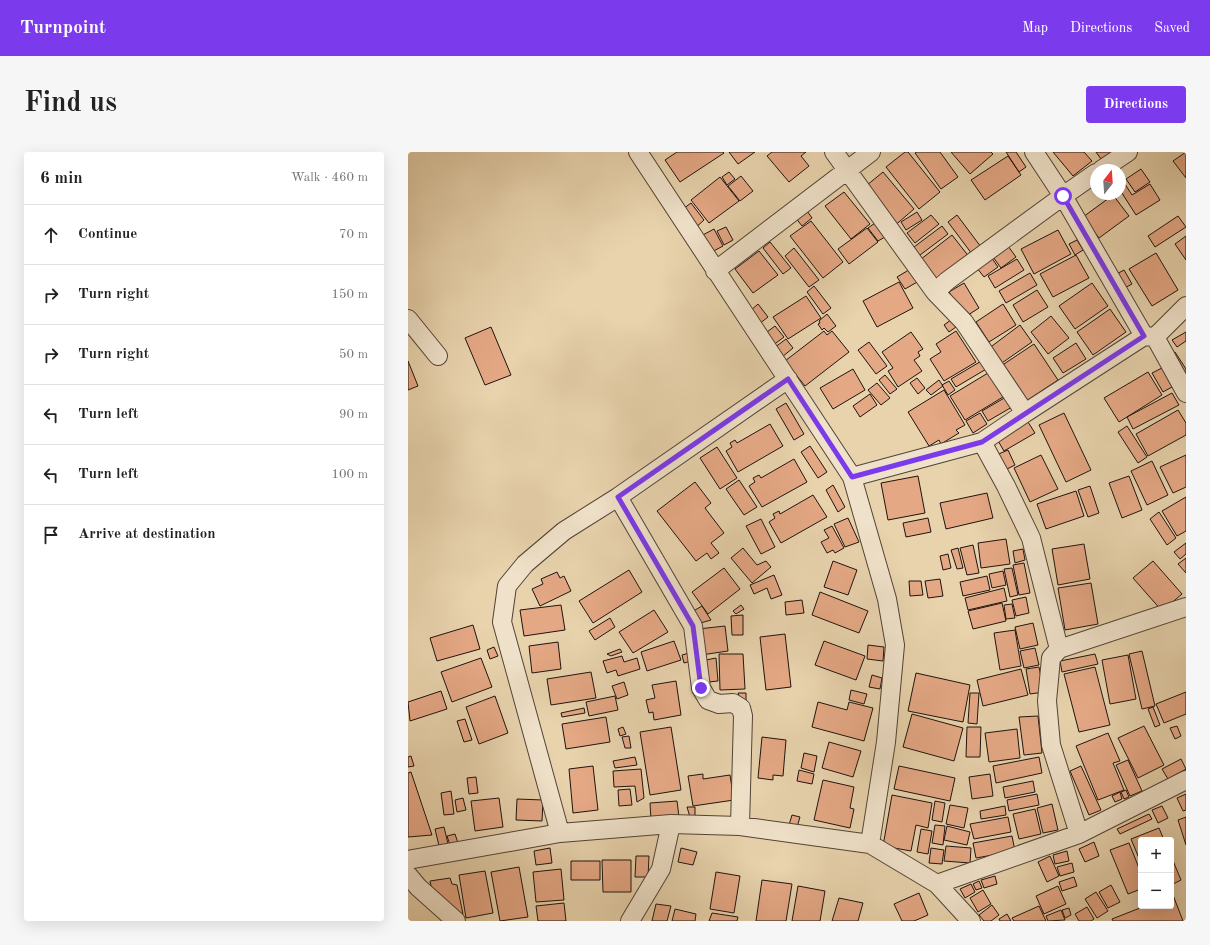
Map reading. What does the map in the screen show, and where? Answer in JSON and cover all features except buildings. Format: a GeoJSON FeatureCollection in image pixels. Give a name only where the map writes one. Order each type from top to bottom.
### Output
{"type":"FeatureCollection","features":[{"type":"Feature","properties":{"kind":"street"},"geometry":{"type":"LineString","coordinates":[[638,152],[852,477],[887,598],[895,645],[886,742],[870,844]]}},
{"type":"Feature","properties":{"kind":"street"},"geometry":{"type":"LineString","coordinates":[[834,152],[935,292],[964,322],[1025,413]]}},
{"type":"Feature","properties":{"kind":"street"},"geometry":{"type":"LineString","coordinates":[[715,271],[871,152]]}},
{"type":"Feature","properties":{"kind":"street"},"geometry":{"type":"LineString","coordinates":[[1034,152],[1063,196],[1149,337],[1186,393]]}},
{"type":"Feature","properties":{"kind":"street"},"geometry":{"type":"LineString","coordinates":[[1110,164],[1128,152]]}},
{"type":"Feature","properties":{"kind":"street"},"geometry":{"type":"LineString","coordinates":[[935,292],[947,281],[1090,178]]}},
{"type":"Feature","properties":{"kind":"street"},"geometry":{"type":"LineString","coordinates":[[852,477],[982,442],[1025,413],[1149,337],[1186,306]]}},
{"type":"Feature","properties":{"kind":"street"},"geometry":{"type":"LineString","coordinates":[[408,319],[438,356]]}},
{"type":"Feature","properties":{"kind":"street"},"geometry":{"type":"LineString","coordinates":[[560,833],[502,622],[507,586],[525,564],[564,531],[618,497],[788,379]]}},
{"type":"Feature","properties":{"kind":"street"},"geometry":{"type":"LineString","coordinates":[[982,442],[1006,486],[1031,538],[1059,649]]}},
{"type":"Feature","properties":{"kind":"street"},"geometry":{"type":"LineString","coordinates":[[618,497],[693,626],[701,688],[708,700],[719,704],[733,703],[741,708],[743,716],[740,826]]}},
{"type":"Feature","properties":{"kind":"street"},"geometry":{"type":"LineString","coordinates":[[1079,834],[1051,745],[1047,701],[1051,658],[1059,649],[1186,607]]}},
{"type":"Feature","properties":{"kind":"street"},"geometry":{"type":"LineString","coordinates":[[937,884],[1079,834],[1186,780]]}},
{"type":"Feature","properties":{"kind":"street"},"geometry":{"type":"LineString","coordinates":[[630,921],[660,869],[671,824]]}},
{"type":"Feature","properties":{"kind":"street"},"geometry":{"type":"LineString","coordinates":[[408,860],[560,833],[671,824],[740,826],[870,844],[937,884],[971,921]]}},
{"type":"Feature","properties":{"kind":"street"},"geometry":{"type":"LineString","coordinates":[[408,875],[418,887],[456,921]]}},
{"type":"Feature","properties":{"kind":"route"},"geometry":{"type":"LineString","coordinates":[[701,688],[693,626],[618,497],[788,379],[852,477],[982,442],[1144,336],[1063,196]]}}]}
